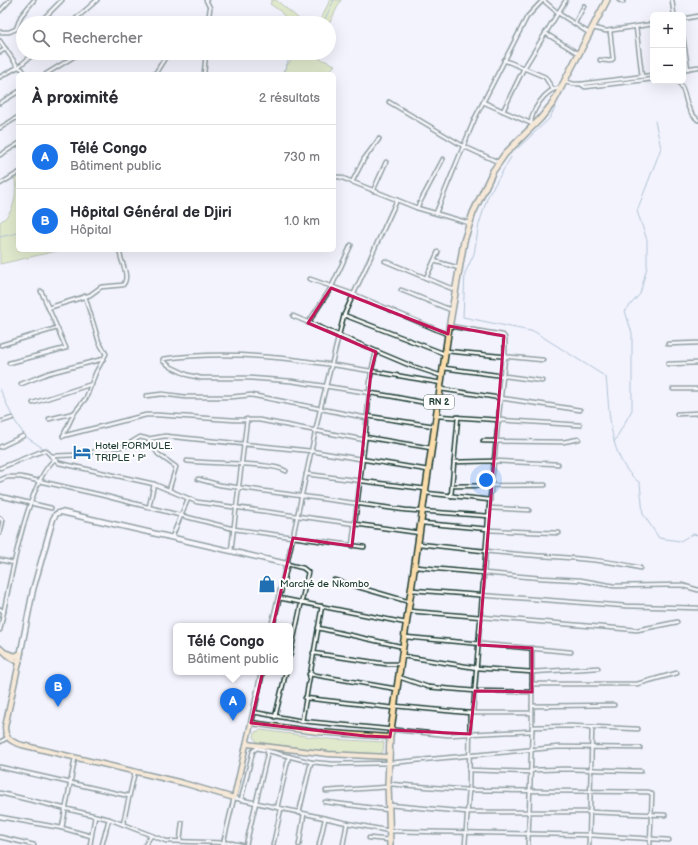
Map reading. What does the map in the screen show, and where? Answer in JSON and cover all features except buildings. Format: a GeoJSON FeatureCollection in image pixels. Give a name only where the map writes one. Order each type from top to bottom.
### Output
{"type":"FeatureCollection","features":[{"type":"Feature","properties":{"kind":"highway","name":"RN 2"},"geometry":{"type":"LineString","coordinates":[[390,842],[388,786],[390,737],[416,567],[449,326],[464,241],[469,223],[498,162],[531,124],[545,113],[562,90],[606,0]]}},
{"type":"Feature","properties":{"kind":"main road"},"geometry":{"type":"LineString","coordinates":[[0,648],[13,658],[18,671]]}},
{"type":"Feature","properties":{"kind":"main road"},"geometry":{"type":"LineString","coordinates":[[13,658],[20,658]]}},
{"type":"Feature","properties":{"kind":"main road"},"geometry":{"type":"LineString","coordinates":[[13,658],[20,658]]}},
{"type":"Feature","properties":{"kind":"main road"},"geometry":{"type":"LineString","coordinates":[[20,658],[5,727],[7,738],[22,745],[135,771],[234,798],[251,723],[300,730],[390,737]]}},
{"type":"Feature","properties":{"kind":"main road"},"geometry":{"type":"LineString","coordinates":[[247,744],[328,754],[389,757]]}},
{"type":"Feature","properties":{"kind":"street"},"geometry":{"type":"LineString","coordinates":[[0,11],[10,0]]}},
{"type":"Feature","properties":{"kind":"street"},"geometry":{"type":"LineString","coordinates":[[21,16],[34,0]]}},
{"type":"Feature","properties":{"kind":"street"},"geometry":{"type":"LineString","coordinates":[[46,16],[62,0]]}},
{"type":"Feature","properties":{"kind":"street"},"geometry":{"type":"LineString","coordinates":[[79,16],[96,0]]}},
{"type":"Feature","properties":{"kind":"street"},"geometry":{"type":"LineString","coordinates":[[206,0],[210,8],[209,16]]}},
{"type":"Feature","properties":{"kind":"street"},"geometry":{"type":"LineString","coordinates":[[436,213],[463,146],[504,60],[527,17],[543,0],[558,13],[591,31],[610,31],[650,25]]}},
{"type":"Feature","properties":{"kind":"street"},"geometry":{"type":"LineString","coordinates":[[503,111],[524,68],[566,0]]}},
{"type":"Feature","properties":{"kind":"street"},"geometry":{"type":"LineString","coordinates":[[619,0],[623,2]]}},
{"type":"Feature","properties":{"kind":"street"},"geometry":{"type":"LineString","coordinates":[[672,0],[674,12]]}},
{"type":"Feature","properties":{"kind":"street"},"geometry":{"type":"LineString","coordinates":[[575,23],[584,6]]}},
{"type":"Feature","properties":{"kind":"street"},"geometry":{"type":"LineString","coordinates":[[686,19],[698,16]]}},
{"type":"Feature","properties":{"kind":"street"},"geometry":{"type":"LineString","coordinates":[[636,27],[642,77]]}},
{"type":"Feature","properties":{"kind":"street"},"geometry":{"type":"LineString","coordinates":[[0,32],[9,32],[16,29]]}},
{"type":"Feature","properties":{"kind":"street"},"geometry":{"type":"LineString","coordinates":[[600,60],[610,61],[613,59],[610,31]]}},
{"type":"Feature","properties":{"kind":"street"},"geometry":{"type":"LineString","coordinates":[[545,33],[579,54]]}},
{"type":"Feature","properties":{"kind":"street"},"geometry":{"type":"LineString","coordinates":[[0,40],[18,67],[24,72]]}},
{"type":"Feature","properties":{"kind":"street"},"geometry":{"type":"LineString","coordinates":[[685,48],[688,69],[698,66]]}},
{"type":"Feature","properties":{"kind":"street"},"geometry":{"type":"LineString","coordinates":[[0,52],[6,50]]}},
{"type":"Feature","properties":{"kind":"street"},"geometry":{"type":"LineString","coordinates":[[0,77],[18,67],[26,60]]}},
{"type":"Feature","properties":{"kind":"street"},"geometry":{"type":"LineString","coordinates":[[49,72],[69,60]]}},
{"type":"Feature","properties":{"kind":"street"},"geometry":{"type":"LineString","coordinates":[[156,72],[164,60]]}},
{"type":"Feature","properties":{"kind":"street"},"geometry":{"type":"LineString","coordinates":[[204,72],[205,60]]}},
{"type":"Feature","properties":{"kind":"street"},"geometry":{"type":"LineString","coordinates":[[504,60],[545,77],[552,88],[562,90]]}},
{"type":"Feature","properties":{"kind":"street"},"geometry":{"type":"LineString","coordinates":[[566,82],[581,84],[585,87],[650,76]]}},
{"type":"Feature","properties":{"kind":"street"},"geometry":{"type":"LineString","coordinates":[[627,80],[650,78]]}},
{"type":"Feature","properties":{"kind":"street"},"geometry":{"type":"LineString","coordinates":[[680,84],[684,92],[685,102],[690,112],[698,120]]}},
{"type":"Feature","properties":{"kind":"street"},"geometry":{"type":"LineString","coordinates":[[483,102],[531,124],[534,111],[552,88]]}},
{"type":"Feature","properties":{"kind":"street"},"geometry":{"type":"LineString","coordinates":[[0,103],[16,93]]}},
{"type":"Feature","properties":{"kind":"street"},"geometry":{"type":"LineString","coordinates":[[389,102],[463,146],[498,162]]}},
{"type":"Feature","properties":{"kind":"street"},"geometry":{"type":"LineString","coordinates":[[0,128],[16,118]]}},
{"type":"Feature","properties":{"kind":"street"},"geometry":{"type":"LineString","coordinates":[[352,182],[364,159],[379,139]]}},
{"type":"Feature","properties":{"kind":"street"},"geometry":{"type":"LineString","coordinates":[[0,155],[16,145]]}},
{"type":"Feature","properties":{"kind":"street"},"geometry":{"type":"LineString","coordinates":[[417,208],[443,159]]}},
{"type":"Feature","properties":{"kind":"street"},"geometry":{"type":"LineString","coordinates":[[374,191],[386,162]]}},
{"type":"Feature","properties":{"kind":"street"},"geometry":{"type":"LineString","coordinates":[[0,184],[16,174]]}},
{"type":"Feature","properties":{"kind":"street"},"geometry":{"type":"LineString","coordinates":[[336,176],[417,208],[469,223]]}},
{"type":"Feature","properties":{"kind":"street"},"geometry":{"type":"LineString","coordinates":[[273,623],[298,516],[320,410],[344,315],[397,200]]}},
{"type":"Feature","properties":{"kind":"street"},"geometry":{"type":"LineString","coordinates":[[308,323],[331,288],[351,245]]}},
{"type":"Feature","properties":{"kind":"street"},"geometry":{"type":"LineString","coordinates":[[426,278],[438,252]]}},
{"type":"Feature","properties":{"kind":"street"},"geometry":{"type":"LineString","coordinates":[[48,308],[85,296],[101,287],[125,284],[126,274],[120,254]]}},
{"type":"Feature","properties":{"kind":"street"},"geometry":{"type":"LineString","coordinates":[[385,261],[455,290]]}},
{"type":"Feature","properties":{"kind":"street"},"geometry":{"type":"LineString","coordinates":[[434,261],[459,268]]}},
{"type":"Feature","properties":{"kind":"street"},"geometry":{"type":"LineString","coordinates":[[310,279],[331,288],[353,294],[448,334]]}},
{"type":"Feature","properties":{"kind":"street"},"geometry":{"type":"LineString","coordinates":[[401,290],[452,310]]}},
{"type":"Feature","properties":{"kind":"street"},"geometry":{"type":"LineString","coordinates":[[9,363],[65,350],[66,347],[41,291]]}},
{"type":"Feature","properties":{"kind":"street"},"geometry":{"type":"LineString","coordinates":[[85,296],[99,342],[106,354],[96,372],[86,398],[74,413],[63,436],[148,415],[266,421],[432,448]]}},
{"type":"Feature","properties":{"kind":"street"},"geometry":{"type":"LineString","coordinates":[[344,315],[445,353],[543,360]]}},
{"type":"Feature","properties":{"kind":"street"},"geometry":{"type":"LineString","coordinates":[[293,316],[376,352],[442,376]]}},
{"type":"Feature","properties":{"kind":"street"},"geometry":{"type":"LineString","coordinates":[[449,326],[503,335],[505,338],[505,357],[489,508],[479,645],[470,734],[469,790],[465,845]]}},
{"type":"Feature","properties":{"kind":"street"},"geometry":{"type":"LineString","coordinates":[[1,346],[57,328]]}},
{"type":"Feature","properties":{"kind":"street"},"geometry":{"type":"LineString","coordinates":[[668,344],[698,343]]}},
{"type":"Feature","properties":{"kind":"street"},"geometry":{"type":"LineString","coordinates":[[352,546],[371,372],[376,352]]}},
{"type":"Feature","properties":{"kind":"street"},"geometry":{"type":"LineString","coordinates":[[438,406],[369,393],[271,379],[201,378],[182,372],[163,361],[163,359],[197,354],[274,356],[371,372],[501,398],[580,410]]}},
{"type":"Feature","properties":{"kind":"street"},"geometry":{"type":"LineString","coordinates":[[21,384],[56,371],[104,359]]}},
{"type":"Feature","properties":{"kind":"street"},"geometry":{"type":"LineString","coordinates":[[668,364],[698,363]]}},
{"type":"Feature","properties":{"kind":"street"},"geometry":{"type":"LineString","coordinates":[[444,368],[542,381]]}},
{"type":"Feature","properties":{"kind":"street"},"geometry":{"type":"LineString","coordinates":[[33,403],[92,384]]}},
{"type":"Feature","properties":{"kind":"street"},"geometry":{"type":"LineString","coordinates":[[672,389],[698,389]]}},
{"type":"Feature","properties":{"kind":"street"},"geometry":{"type":"LineString","coordinates":[[146,396],[162,394],[186,397],[231,397],[251,395],[320,410],[435,427]]}},
{"type":"Feature","properties":{"kind":"street"},"geometry":{"type":"LineString","coordinates":[[49,419],[74,413]]}},
{"type":"Feature","properties":{"kind":"street"},"geometry":{"type":"LineString","coordinates":[[677,414],[698,413]]}},
{"type":"Feature","properties":{"kind":"street"},"geometry":{"type":"LineString","coordinates":[[436,416],[580,425]]}},
{"type":"Feature","properties":{"kind":"street"},"geometry":{"type":"LineString","coordinates":[[451,496],[458,417]]}},
{"type":"Feature","properties":{"kind":"street"},"geometry":{"type":"LineString","coordinates":[[0,422],[12,418]]}},
{"type":"Feature","properties":{"kind":"street"},"geometry":{"type":"LineString","coordinates":[[231,551],[238,508],[239,486],[247,419]]}},
{"type":"Feature","properties":{"kind":"street"},"geometry":{"type":"LineString","coordinates":[[0,447],[23,436]]}},
{"type":"Feature","properties":{"kind":"street"},"geometry":{"type":"LineString","coordinates":[[51,456],[77,455],[125,446],[140,437],[148,439],[165,436],[244,442],[429,470]]}},
{"type":"Feature","properties":{"kind":"street"},"geometry":{"type":"LineString","coordinates":[[148,439],[158,454],[176,467],[169,490]]}},
{"type":"Feature","properties":{"kind":"street"},"geometry":{"type":"LineString","coordinates":[[483,441],[563,442],[578,439]]}},
{"type":"Feature","properties":{"kind":"street"},"geometry":{"type":"LineString","coordinates":[[0,468],[42,450],[46,451],[54,460],[64,464],[154,484],[188,499],[238,508],[420,533]]}},
{"type":"Feature","properties":{"kind":"street"},"geometry":{"type":"LineString","coordinates":[[0,630],[14,563],[30,503],[46,468],[54,460]]}},
{"type":"Feature","properties":{"kind":"street"},"geometry":{"type":"LineString","coordinates":[[187,461],[276,468],[286,471]]}},
{"type":"Feature","properties":{"kind":"street"},"geometry":{"type":"LineString","coordinates":[[454,462],[495,461],[558,464]]}},
{"type":"Feature","properties":{"kind":"street"},"geometry":{"type":"LineString","coordinates":[[306,474],[451,496],[490,500]]}},
{"type":"Feature","properties":{"kind":"street"},"geometry":{"type":"LineString","coordinates":[[0,480],[14,476],[149,507],[234,529],[364,547]]}},
{"type":"Feature","properties":{"kind":"street"},"geometry":{"type":"LineString","coordinates":[[198,479],[205,482],[423,512],[489,516]]}},
{"type":"Feature","properties":{"kind":"street"},"geometry":{"type":"LineString","coordinates":[[149,507],[154,484]]}},
{"type":"Feature","properties":{"kind":"street"},"geometry":{"type":"LineString","coordinates":[[452,486],[545,485]]}},
{"type":"Feature","properties":{"kind":"street"},"geometry":{"type":"LineString","coordinates":[[0,496],[51,508]]}},
{"type":"Feature","properties":{"kind":"street"},"geometry":{"type":"LineString","coordinates":[[172,537],[188,499]]}},
{"type":"Feature","properties":{"kind":"street"},"geometry":{"type":"LineString","coordinates":[[489,508],[529,510]]}},
{"type":"Feature","properties":{"kind":"street"},"geometry":{"type":"LineString","coordinates":[[20,658],[33,590],[53,520],[56,514],[64,512],[304,568],[308,572],[293,642]]}},
{"type":"Feature","properties":{"kind":"street"},"geometry":{"type":"LineString","coordinates":[[0,518],[3,520],[0,533]]}},
{"type":"Feature","properties":{"kind":"street"},"geometry":{"type":"LineString","coordinates":[[422,524],[559,534]]}},
{"type":"Feature","properties":{"kind":"street"},"geometry":{"type":"LineString","coordinates":[[419,544],[615,562],[640,568]]}},
{"type":"Feature","properties":{"kind":"street"},"geometry":{"type":"LineString","coordinates":[[0,560],[14,563]]}},
{"type":"Feature","properties":{"kind":"street"},"geometry":{"type":"LineString","coordinates":[[416,567],[580,580],[616,586],[681,585],[698,590]]}},
{"type":"Feature","properties":{"kind":"street"},"geometry":{"type":"LineString","coordinates":[[334,580],[410,602]]}},
{"type":"Feature","properties":{"kind":"street"},"geometry":{"type":"LineString","coordinates":[[412,590],[626,606],[698,608]]}},
{"type":"Feature","properties":{"kind":"street"},"geometry":{"type":"LineString","coordinates":[[279,598],[407,623]]}},
{"type":"Feature","properties":{"kind":"street"},"geometry":{"type":"LineString","coordinates":[[302,721],[322,606]]}},
{"type":"Feature","properties":{"kind":"street"},"geometry":{"type":"LineString","coordinates":[[0,609],[4,612]]}},
{"type":"Feature","properties":{"kind":"street"},"geometry":{"type":"LineString","coordinates":[[409,611],[637,630],[677,622]]}},
{"type":"Feature","properties":{"kind":"street"},"geometry":{"type":"LineString","coordinates":[[318,628],[404,646]]}},
{"type":"Feature","properties":{"kind":"street"},"geometry":{"type":"LineString","coordinates":[[405,637],[479,645],[571,652]]}},
{"type":"Feature","properties":{"kind":"street"},"geometry":{"type":"LineString","coordinates":[[528,845],[533,730],[532,648]]}},
{"type":"Feature","properties":{"kind":"street"},"geometry":{"type":"LineString","coordinates":[[313,653],[386,664],[401,664]]}},
{"type":"Feature","properties":{"kind":"street"},"geometry":{"type":"LineString","coordinates":[[402,656],[477,668],[532,672],[598,668]]}},
{"type":"Feature","properties":{"kind":"street"},"geometry":{"type":"LineString","coordinates":[[532,684],[637,684],[677,673]]}},
{"type":"Feature","properties":{"kind":"street"},"geometry":{"type":"LineString","coordinates":[[309,674],[397,688]]}},
{"type":"Feature","properties":{"kind":"street"},"geometry":{"type":"LineString","coordinates":[[251,723],[261,675]]}},
{"type":"Feature","properties":{"kind":"street"},"geometry":{"type":"LineString","coordinates":[[275,717],[285,675]]}},
{"type":"Feature","properties":{"kind":"street"},"geometry":{"type":"LineString","coordinates":[[399,677],[428,687],[475,691],[532,692]]}},
{"type":"Feature","properties":{"kind":"street"},"geometry":{"type":"LineString","coordinates":[[305,698],[472,713],[532,713]]}},
{"type":"Feature","properties":{"kind":"street"},"geometry":{"type":"LineString","coordinates":[[532,706],[614,705]]}},
{"type":"Feature","properties":{"kind":"street"},"geometry":{"type":"LineString","coordinates":[[253,712],[302,721],[448,735],[532,731]]}},
{"type":"Feature","properties":{"kind":"street"},"geometry":{"type":"LineString","coordinates":[[533,727],[638,729]]}},
{"type":"Feature","properties":{"kind":"street"},"geometry":{"type":"LineString","coordinates":[[590,845],[592,727]]}},
{"type":"Feature","properties":{"kind":"street"},"geometry":{"type":"LineString","coordinates":[[0,742],[7,738]]}},
{"type":"Feature","properties":{"kind":"street"},"geometry":{"type":"LineString","coordinates":[[241,800],[253,751],[257,748],[311,762],[333,764],[389,763],[559,747],[640,748]]}},
{"type":"Feature","properties":{"kind":"street"},"geometry":{"type":"LineString","coordinates":[[246,845],[268,751]]}},
{"type":"Feature","properties":{"kind":"street"},"geometry":{"type":"LineString","coordinates":[[277,808],[289,756]]}},
{"type":"Feature","properties":{"kind":"street"},"geometry":{"type":"LineString","coordinates":[[62,828],[75,757]]}},
{"type":"Feature","properties":{"kind":"street"},"geometry":{"type":"LineString","coordinates":[[299,813],[311,762]]}},
{"type":"Feature","properties":{"kind":"street"},"geometry":{"type":"LineString","coordinates":[[0,767],[129,796]]}},
{"type":"Feature","properties":{"kind":"street"},"geometry":{"type":"LineString","coordinates":[[469,770],[530,772],[564,769],[592,769],[640,771]]}},
{"type":"Feature","properties":{"kind":"street"},"geometry":{"type":"LineString","coordinates":[[123,824],[135,771]]}},
{"type":"Feature","properties":{"kind":"street"},"geometry":{"type":"LineString","coordinates":[[326,791],[388,786],[469,790],[651,792],[650,845]]}},
{"type":"Feature","properties":{"kind":"street"},"geometry":{"type":"LineString","coordinates":[[0,793],[109,819],[166,841],[180,841],[192,844],[241,845]]}},
{"type":"Feature","properties":{"kind":"street"},"geometry":{"type":"LineString","coordinates":[[223,844],[234,798],[347,824],[390,831],[590,835],[669,840]]}},
{"type":"Feature","properties":{"kind":"street"},"geometry":{"type":"LineString","coordinates":[[325,802],[467,812],[590,812],[665,815]]}},
{"type":"Feature","properties":{"kind":"street"},"geometry":{"type":"LineString","coordinates":[[273,845],[281,809]]}},
{"type":"Feature","properties":{"kind":"street"},"geometry":{"type":"LineString","coordinates":[[299,845],[304,814]]}},
{"type":"Feature","properties":{"kind":"street"},"geometry":{"type":"LineString","coordinates":[[90,845],[95,816]]}},
{"type":"Feature","properties":{"kind":"street"},"geometry":{"type":"LineString","coordinates":[[0,817],[62,828],[91,836]]}},
{"type":"Feature","properties":{"kind":"street"},"geometry":{"type":"LineString","coordinates":[[102,845],[109,819]]}},
{"type":"Feature","properties":{"kind":"street"},"geometry":{"type":"LineString","coordinates":[[319,845],[324,819]]}},
{"type":"Feature","properties":{"kind":"street"},"geometry":{"type":"LineString","coordinates":[[180,841],[182,823]]}},
{"type":"Feature","properties":{"kind":"street"},"geometry":{"type":"LineString","coordinates":[[343,845],[347,824]]}},
{"type":"Feature","properties":{"kind":"street"},"geometry":{"type":"LineString","coordinates":[[145,845],[151,836]]}},
{"type":"Feature","properties":{"kind":"street"},"geometry":{"type":"LineString","coordinates":[[0,837],[34,845]]}},
{"type":"Feature","properties":{"kind":"street"},"geometry":{"type":"LineString","coordinates":[[369,838],[390,842]]}},
{"type":"Feature","properties":{"kind":"highlighted area"},"geometry":{"type":"Polygon","coordinates":[[[331,288],[448,334],[449,326],[504,336],[479,645],[532,648],[532,692],[475,691],[470,734],[391,730],[390,737],[365,736],[251,723],[293,538],[352,546],[371,372],[376,352],[308,323],[331,288]]]}},
{"type":"Feature","properties":{"kind":"green space"},"geometry":{"type":"Polygon","coordinates":[[[272,0],[276,0],[295,16],[284,16],[279,10],[270,4],[272,0]]]}},
{"type":"Feature","properties":{"kind":"green space"},"geometry":{"type":"Polygon","coordinates":[[[330,0],[341,0],[333,16],[322,16],[330,0]]]}},
{"type":"Feature","properties":{"kind":"green space"},"geometry":{"type":"Polygon","coordinates":[[[291,60],[323,60],[335,65],[329,72],[282,72],[291,60]]]}},
{"type":"Feature","properties":{"kind":"green space"},"geometry":{"type":"Polygon","coordinates":[[[15,178],[16,252],[52,252],[0,264],[0,222],[9,213],[14,203],[15,178]]]}},
{"type":"Feature","properties":{"kind":"green space"},"geometry":{"type":"Polygon","coordinates":[[[261,730],[328,739],[384,742],[383,751],[381,754],[330,752],[257,742],[254,737],[255,732],[261,730]]]}},
{"type":"Feature","properties":{"kind":"waterway"},"geometry":{"type":"LineString","coordinates":[[326,16],[334,0]]}},
{"type":"Feature","properties":{"kind":"waterway"},"geometry":{"type":"LineString","coordinates":[[284,72],[289,60]]}},
{"type":"Feature","properties":{"kind":"waterway"},"geometry":{"type":"LineString","coordinates":[[518,148],[549,119],[555,108]]}},
{"type":"Feature","properties":{"kind":"waterway"},"geometry":{"type":"LineString","coordinates":[[614,442],[632,410],[632,333],[625,311],[640,294],[647,267],[647,240],[637,211],[661,148],[655,121]]}},
{"type":"Feature","properties":{"kind":"waterway"},"geometry":{"type":"LineString","coordinates":[[511,157],[488,196],[479,224],[474,254],[465,273],[463,317],[535,332],[606,377],[610,420],[616,449],[622,462],[640,483],[643,514],[659,538],[680,541],[693,534],[698,535]]}},
{"type":"Feature","properties":{"kind":"waterway"},"geometry":{"type":"LineString","coordinates":[[0,237],[16,233]]}},
{"type":"Feature","properties":{"kind":"waterway"},"geometry":{"type":"LineString","coordinates":[[0,389],[13,418],[25,436],[44,449]]}},
{"type":"Feature","properties":{"kind":"place","name":"Hotel FORMULE. TRIPLE ' P'"},"geometry":{"type":"Point","coordinates":[82,452]}},
{"type":"Feature","properties":{"kind":"place","name":"Marché de Nkombo"},"geometry":{"type":"Point","coordinates":[267,584]}},
{"type":"Feature","properties":{"kind":"place","name":"Hôpital Général de Djiri"},"geometry":{"type":"Point","coordinates":[58,707]}},
{"type":"Feature","properties":{"kind":"place","name":"Télé Congo"},"geometry":{"type":"Point","coordinates":[233,721]}}]}
